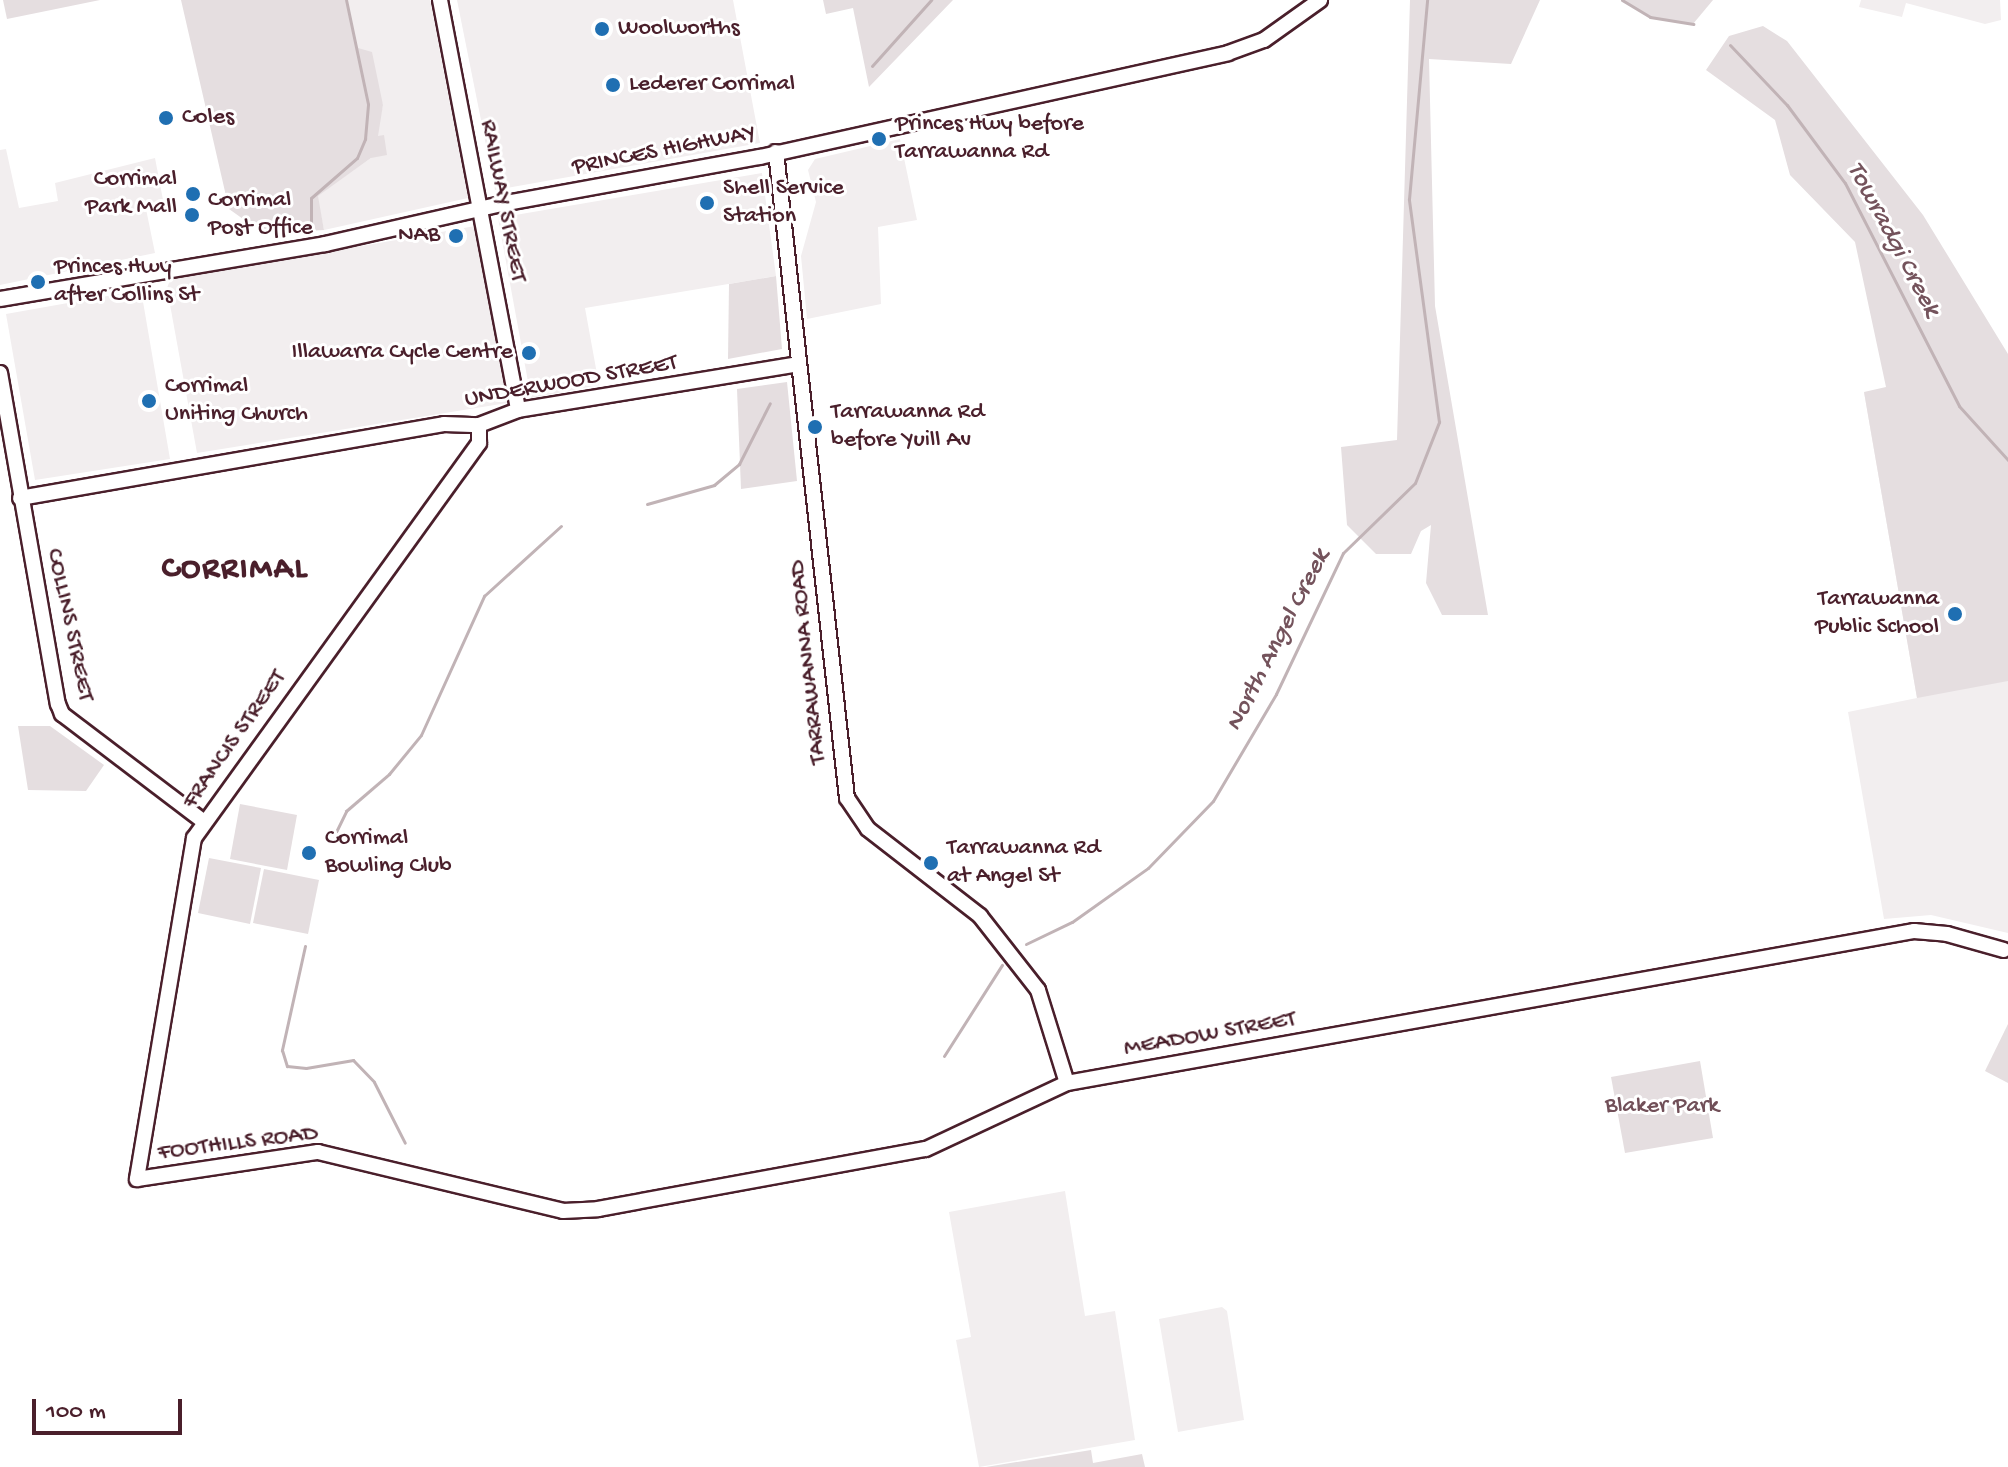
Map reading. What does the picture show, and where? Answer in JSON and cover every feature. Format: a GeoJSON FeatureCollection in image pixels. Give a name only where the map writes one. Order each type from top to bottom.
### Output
{"type":"FeatureCollection","features":[{"type":"Feature","properties":{"kind":"main road","name":"RAILWAY STREET"},"geometry":{"type":"LineString","coordinates":[[440,0],[518,410]]}},
{"type":"Feature","properties":{"kind":"main road","name":"PRINCES HIGHWAY"},"geometry":{"type":"LineString","coordinates":[[0,299],[325,244],[482,208],[776,152],[1246,48],[1320,0]]}},
{"type":"Feature","properties":{"kind":"main road","name":"TARRAWANNA ROAD"},"geometry":{"type":"LineString","coordinates":[[776,152],[847,798],[868,829],[980,916],[1038,990],[1067,1083]]}},
{"type":"Feature","properties":{"kind":"main road","name":"UNDERWOOD STREET"},"geometry":{"type":"LineString","coordinates":[[20,498],[444,424],[479,425],[518,410],[798,364]]}},
{"type":"Feature","properties":{"kind":"main road","name":"COLLINS STREET"},"geometry":{"type":"LineString","coordinates":[[0,373],[20,498],[62,714],[203,821]]}},
{"type":"Feature","properties":{"kind":"main road","name":"FRANCIS STREET"},"geometry":{"type":"LineString","coordinates":[[137,1179],[194,838],[203,821],[479,443],[479,425]]}},
{"type":"Feature","properties":{"kind":"main road","name":"MEADOW STREET"},"geometry":{"type":"LineString","coordinates":[[437,1180],[563,1211],[598,1209],[926,1149],[1067,1083],[1914,931],[1947,934],[2007,953]]}},
{"type":"Feature","properties":{"kind":"main road","name":"FOOTHILLS ROAD"},"geometry":{"type":"LineString","coordinates":[[137,1179],[318,1152],[437,1180]]}},
{"type":"Feature","properties":{"kind":"shaded area"},"geometry":{"type":"Polygon","coordinates":[[[346,0],[430,0],[468,198],[324,230],[317,196],[371,158],[383,105],[358,48],[346,0]]]}},
{"type":"Feature","properties":{"kind":"shaded area"},"geometry":{"type":"Polygon","coordinates":[[[457,0],[733,0],[760,143],[495,190],[457,0]]]}},
{"type":"Feature","properties":{"kind":"shaded area"},"geometry":{"type":"Polygon","coordinates":[[[1861,0],[2000,0],[2001,20],[1985,24],[1906,3],[1902,17],[1859,7],[1861,0]]]}},
{"type":"Feature","properties":{"kind":"shaded area"},"geometry":{"type":"Polygon","coordinates":[[[900,139],[917,220],[878,227],[881,304],[807,319],[801,256],[816,202],[808,170],[815,159],[900,139]]]}},
{"type":"Feature","properties":{"kind":"shaded area"},"geometry":{"type":"Polygon","coordinates":[[[6,149],[19,208],[58,201],[55,183],[155,158],[164,205],[146,209],[155,253],[0,285],[0,150],[6,149]]]}},
{"type":"Feature","properties":{"kind":"shaded area"},"geometry":{"type":"Polygon","coordinates":[[[762,173],[776,276],[585,308],[599,385],[531,398],[498,218],[762,173]]]}},
{"type":"Feature","properties":{"kind":"shaded area"},"geometry":{"type":"Polygon","coordinates":[[[475,226],[507,403],[197,453],[167,288],[170,280],[475,226]]]}},
{"type":"Feature","properties":{"kind":"shaded area"},"geometry":{"type":"Polygon","coordinates":[[[141,290],[170,459],[35,480],[6,314],[141,290]]]}},
{"type":"Feature","properties":{"kind":"shaded area","name":"Tarrawanna Public School"},"geometry":{"type":"Polygon","coordinates":[[[1864,392],[2008,530],[2008,933],[1931,915],[1884,919],[1848,712],[1917,698],[1864,392]]]}},
{"type":"Feature","properties":{"kind":"shaded area"},"geometry":{"type":"Polygon","coordinates":[[[1065,1191],[1085,1316],[1115,1311],[1135,1440],[979,1467],[956,1340],[971,1337],[949,1212],[1065,1191]]]}},
{"type":"Feature","properties":{"kind":"shaded area"},"geometry":{"type":"Polygon","coordinates":[[[1222,1307],[1227,1311],[1244,1420],[1178,1432],[1159,1319],[1222,1307]]]}},
{"type":"Feature","properties":{"kind":"green space"},"geometry":{"type":"Polygon","coordinates":[[[3,0],[100,0],[7,19],[3,0]]]}},
{"type":"Feature","properties":{"kind":"green space"},"geometry":{"type":"Polygon","coordinates":[[[181,0],[346,0],[358,48],[372,52],[383,105],[378,136],[384,135],[387,155],[371,158],[318,196],[324,230],[264,234],[229,209],[181,0]]]}},
{"type":"Feature","properties":{"kind":"green space"},"geometry":{"type":"Polygon","coordinates":[[[823,0],[953,0],[869,87],[853,8],[826,14],[823,0]]]}},
{"type":"Feature","properties":{"kind":"green space"},"geometry":{"type":"Polygon","coordinates":[[[1410,0],[1540,0],[1511,64],[1429,59],[1435,306],[1488,615],[1442,615],[1426,583],[1431,525],[1421,531],[1411,554],[1376,554],[1347,525],[1341,447],[1397,440],[1410,0]]]}},
{"type":"Feature","properties":{"kind":"green space"},"geometry":{"type":"Polygon","coordinates":[[[1622,0],[1713,0],[1693,24],[1650,17],[1622,0]]]}},
{"type":"Feature","properties":{"kind":"green space"},"geometry":{"type":"Polygon","coordinates":[[[1763,26],[1787,41],[1923,215],[2008,354],[2008,681],[1917,698],[1864,392],[1886,387],[1855,242],[1790,175],[1775,120],[1706,70],[1729,36],[1763,26]]]}},
{"type":"Feature","properties":{"kind":"green space"},"geometry":{"type":"Polygon","coordinates":[[[776,276],[782,349],[728,359],[729,284],[776,276]]]}},
{"type":"Feature","properties":{"kind":"green space"},"geometry":{"type":"Polygon","coordinates":[[[787,382],[797,481],[741,489],[737,389],[787,382]]]}},
{"type":"Feature","properties":{"kind":"green space"},"geometry":{"type":"Polygon","coordinates":[[[18,726],[50,726],[104,765],[86,791],[28,790],[18,726]]]}},
{"type":"Feature","properties":{"kind":"green space"},"geometry":{"type":"Polygon","coordinates":[[[240,804],[297,815],[287,870],[230,859],[240,804]]]}},
{"type":"Feature","properties":{"kind":"green space"},"geometry":{"type":"Polygon","coordinates":[[[209,858],[261,868],[250,924],[198,913],[209,858]]]}},
{"type":"Feature","properties":{"kind":"green space"},"geometry":{"type":"Polygon","coordinates":[[[264,869],[319,880],[308,934],[253,923],[264,869]]]}},
{"type":"Feature","properties":{"kind":"green space"},"geometry":{"type":"Polygon","coordinates":[[[2008,1024],[2008,1083],[1985,1071],[2008,1024]]]}},
{"type":"Feature","properties":{"kind":"green space","name":"Blaker Park"},"geometry":{"type":"Polygon","coordinates":[[[1700,1061],[1713,1138],[1625,1153],[1611,1077],[1700,1061]]]}},
{"type":"Feature","properties":{"kind":"green space"},"geometry":{"type":"Polygon","coordinates":[[[1091,1450],[1093,1463],[1142,1454],[1145,1467],[986,1467],[1091,1450]]]}},
{"type":"Feature","properties":{"kind":"waterway"},"geometry":{"type":"LineString","coordinates":[[311,224],[311,198],[357,158],[365,139],[368,104],[346,0]]}},
{"type":"Feature","properties":{"kind":"waterway"},"geometry":{"type":"LineString","coordinates":[[872,66],[931,0]]}},
{"type":"Feature","properties":{"kind":"waterway","name":"North Angel Creek"},"geometry":{"type":"LineString","coordinates":[[1026,944],[1072,922],[1148,868],[1213,801],[1276,694],[1343,553],[1415,483],[1439,422],[1409,199],[1427,0]]}},
{"type":"Feature","properties":{"kind":"waterway","name":"Towradgi Creek"},"geometry":{"type":"LineString","coordinates":[[1622,0],[1650,17],[1693,24]]}},
{"type":"Feature","properties":{"kind":"waterway","name":"Towradgi Creek"},"geometry":{"type":"LineString","coordinates":[[1730,45],[1787,105],[1845,183],[1959,406],[2008,460]]}},
{"type":"Feature","properties":{"kind":"waterway"},"geometry":{"type":"LineString","coordinates":[[647,504],[714,485],[739,464],[770,403]]}},
{"type":"Feature","properties":{"kind":"waterway"},"geometry":{"type":"LineString","coordinates":[[334,836],[346,811],[389,774],[421,735],[484,596],[561,526]]}},
{"type":"Feature","properties":{"kind":"waterway"},"geometry":{"type":"LineString","coordinates":[[305,946],[282,1050],[287,1066],[306,1068],[353,1060],[374,1082],[405,1143]]}},
{"type":"Feature","properties":{"kind":"waterway","name":"North Angel Creek"},"geometry":{"type":"LineString","coordinates":[[944,1056],[1002,965]]}},
{"type":"Feature","properties":{"kind":"place","name":"Woolworths"},"geometry":{"type":"Point","coordinates":[602,29]}},
{"type":"Feature","properties":{"kind":"place","name":"Lederer Corrimal"},"geometry":{"type":"Point","coordinates":[613,85]}},
{"type":"Feature","properties":{"kind":"place","name":"Coles"},"geometry":{"type":"Point","coordinates":[166,118]}},
{"type":"Feature","properties":{"kind":"place","name":"Princes Hwy before Tarrawanna Rd"},"geometry":{"type":"Point","coordinates":[879,139]}},
{"type":"Feature","properties":{"kind":"place","name":"Corrimal Park Mall"},"geometry":{"type":"Point","coordinates":[193,194]}},
{"type":"Feature","properties":{"kind":"place","name":"Shell Service Station"},"geometry":{"type":"Point","coordinates":[707,203]}},
{"type":"Feature","properties":{"kind":"place","name":"Corrimal Post Office"},"geometry":{"type":"Point","coordinates":[192,215]}},
{"type":"Feature","properties":{"kind":"place","name":"NAB"},"geometry":{"type":"Point","coordinates":[456,236]}},
{"type":"Feature","properties":{"kind":"place","name":"Princes Hwy after Collins St"},"geometry":{"type":"Point","coordinates":[38,282]}},
{"type":"Feature","properties":{"kind":"place","name":"Illawarra Cycle Centre"},"geometry":{"type":"Point","coordinates":[529,353]}},
{"type":"Feature","properties":{"kind":"place","name":"Corrimal Uniting Church"},"geometry":{"type":"Point","coordinates":[149,401]}},
{"type":"Feature","properties":{"kind":"place","name":"Tarrawanna Rd before Yuill Av"},"geometry":{"type":"Point","coordinates":[815,427]}},
{"type":"Feature","properties":{"kind":"place","name":"Tarrawanna Public School"},"geometry":{"type":"Point","coordinates":[1955,614]}},
{"type":"Feature","properties":{"kind":"place","name":"Corrimal Bowling Club"},"geometry":{"type":"Point","coordinates":[309,853]}},
{"type":"Feature","properties":{"kind":"place","name":"Tarrawanna Rd at Angel St"},"geometry":{"type":"Point","coordinates":[931,863]}},
{"type":"Feature","properties":{"kind":"district","name":"CORRIMAL"},"geometry":{"type":"Point","coordinates":[235,570]}}]}
